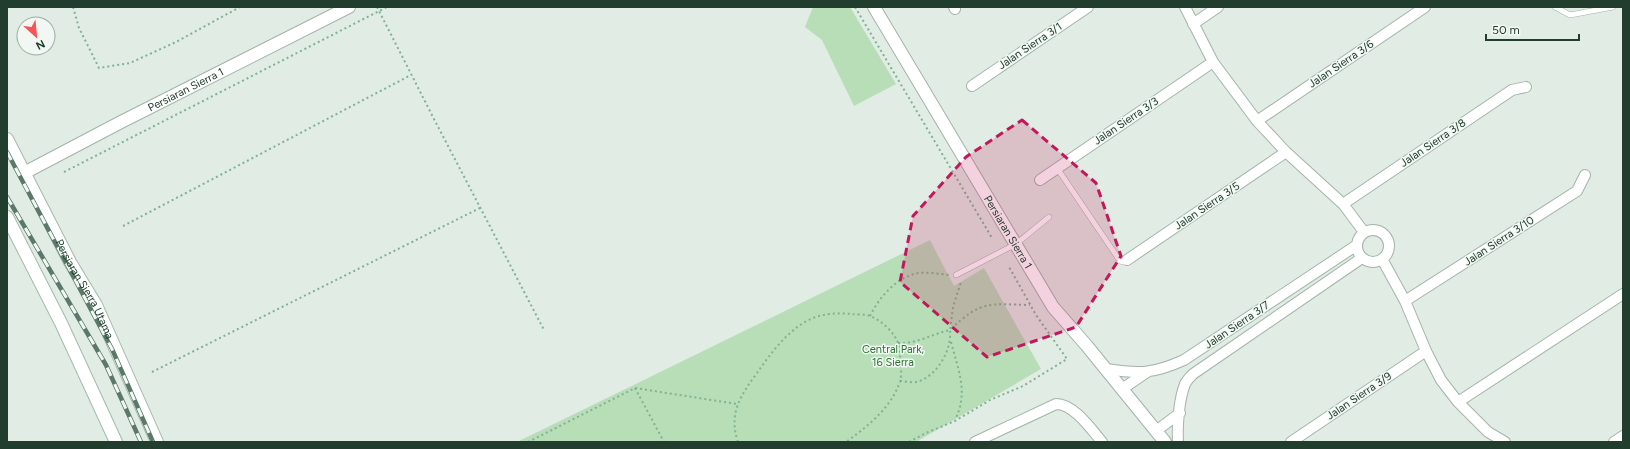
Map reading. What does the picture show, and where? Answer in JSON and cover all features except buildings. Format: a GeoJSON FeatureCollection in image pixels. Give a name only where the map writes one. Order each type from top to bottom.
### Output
{"type":"FeatureCollection","features":[{"type":"Feature","properties":{"kind":"street","name":"Persiaran Sierra 1"},"geometry":{"type":"LineString","coordinates":[[24,173],[121,122],[349,7]]}},
{"type":"Feature","properties":{"kind":"street","name":"Persiaran Sierra 1"},"geometry":{"type":"LineString","coordinates":[[874,7],[1053,307],[1106,369],[1165,442]]}},
{"type":"Feature","properties":{"kind":"street","name":"Jalan Sierra 3/1"},"geometry":{"type":"LineString","coordinates":[[972,86],[1088,7]]}},
{"type":"Feature","properties":{"kind":"street"},"geometry":{"type":"LineString","coordinates":[[1185,7],[1213,62],[1257,121],[1286,152],[1343,204],[1364,232]]}},
{"type":"Feature","properties":{"kind":"street"},"geometry":{"type":"LineString","coordinates":[[1193,24],[1218,7]]}},
{"type":"Feature","properties":{"kind":"street","name":"Jalan Sierra 3/6"},"geometry":{"type":"LineString","coordinates":[[1257,121],[1425,7]]}},
{"type":"Feature","properties":{"kind":"street","name":"Jalan Sierra 3/3"},"geometry":{"type":"LineString","coordinates":[[1040,180],[1213,62]]}},
{"type":"Feature","properties":{"kind":"street","name":"Jalan Sierra 3/8"},"geometry":{"type":"LineString","coordinates":[[1343,204],[1512,90],[1526,87]]}},
{"type":"Feature","properties":{"kind":"street","name":"Persiaran Sierra Utama"},"geometry":{"type":"LineString","coordinates":[[7,139],[70,262],[96,306],[157,442]]}},
{"type":"Feature","properties":{"kind":"street","name":"Jalan Sierra 3/5"},"geometry":{"type":"LineString","coordinates":[[1127,260],[1286,152]]}},
{"type":"Feature","properties":{"kind":"street","name":"Jalan Sierra 3/10"},"geometry":{"type":"LineString","coordinates":[[1405,301],[1577,191],[1585,175]]}},
{"type":"Feature","properties":{"kind":"street"},"geometry":{"type":"LineString","coordinates":[[7,217],[61,323],[116,442]]}},
{"type":"Feature","properties":{"kind":"street"},"geometry":{"type":"LineString","coordinates":[[1375,230],[1384,235],[1389,245],[1386,255],[1382,259],[1372,262],[1362,258],[1359,254],[1357,244],[1360,236],[1364,232],[1375,230]]}},
{"type":"Feature","properties":{"kind":"street","name":"Jalan Sierra 3/7"},"geometry":{"type":"LineString","coordinates":[[1106,369],[1125,372],[1146,372],[1172,366],[1184,360],[1357,244]]}},
{"type":"Feature","properties":{"kind":"street","name":"Jalan Sierra 3/7"},"geometry":{"type":"LineString","coordinates":[[1178,442],[1180,413],[1186,383],[1193,374],[1362,258]]}},
{"type":"Feature","properties":{"kind":"street"},"geometry":{"type":"LineString","coordinates":[[1382,259],[1405,301],[1426,351],[1441,380],[1458,402],[1488,432],[1502,442]]}},
{"type":"Feature","properties":{"kind":"street"},"geometry":{"type":"LineString","coordinates":[[1298,284],[1306,296]]}},
{"type":"Feature","properties":{"kind":"street"},"geometry":{"type":"LineString","coordinates":[[1458,402],[1623,294]]}},
{"type":"Feature","properties":{"kind":"street"},"geometry":{"type":"LineString","coordinates":[[1238,324],[1247,337]]}},
{"type":"Feature","properties":{"kind":"street","name":"Jalan Sierra 3/9"},"geometry":{"type":"LineString","coordinates":[[1291,442],[1426,351]]}},
{"type":"Feature","properties":{"kind":"street"},"geometry":{"type":"LineString","coordinates":[[1184,360],[1193,374]]}},
{"type":"Feature","properties":{"kind":"street"},"geometry":{"type":"LineString","coordinates":[[1122,389],[1146,372]]}},
{"type":"Feature","properties":{"kind":"street"},"geometry":{"type":"LineString","coordinates":[[974,442],[1056,404],[1063,404],[1070,408],[1102,442]]}},
{"type":"Feature","properties":{"kind":"street"},"geometry":{"type":"LineString","coordinates":[[1156,431],[1180,413]]}},
{"type":"Feature","properties":{"kind":"street"},"geometry":{"type":"LineString","coordinates":[[1614,442],[1623,436]]}},
{"type":"Feature","properties":{"kind":"lane"},"geometry":{"type":"LineString","coordinates":[[1555,7],[1570,15],[1613,7]]}},
{"type":"Feature","properties":{"kind":"lane"},"geometry":{"type":"LineString","coordinates":[[1057,168],[1120,261],[1124,262],[1127,260]]}},
{"type":"Feature","properties":{"kind":"lane"},"geometry":{"type":"LineString","coordinates":[[956,275],[1016,244],[1049,217]]}},
{"type":"Feature","properties":{"kind":"path"},"geometry":{"type":"LineString","coordinates":[[73,7],[79,28],[99,68],[130,63],[176,42],[240,7]]}},
{"type":"Feature","properties":{"kind":"path"},"geometry":{"type":"LineString","coordinates":[[377,7],[544,330]]}},
{"type":"Feature","properties":{"kind":"path"},"geometry":{"type":"LineString","coordinates":[[64,172],[387,7]]}},
{"type":"Feature","properties":{"kind":"path"},"geometry":{"type":"LineString","coordinates":[[855,7],[992,238]]}},
{"type":"Feature","properties":{"kind":"path"},"geometry":{"type":"LineString","coordinates":[[123,226],[411,75]]}},
{"type":"Feature","properties":{"kind":"path"},"geometry":{"type":"LineString","coordinates":[[152,372],[480,208]]}},
{"type":"Feature","properties":{"kind":"path"},"geometry":{"type":"LineString","coordinates":[[910,442],[926,433],[955,421],[990,400],[1023,386],[1067,359],[1039,321],[1008,265]]}},
{"type":"Feature","properties":{"kind":"path"},"geometry":{"type":"LineString","coordinates":[[870,316],[878,301],[887,291],[915,273],[956,275],[960,278],[962,285],[953,308],[950,330],[951,341],[962,383],[962,408],[955,421]]}},
{"type":"Feature","properties":{"kind":"path"},"geometry":{"type":"LineString","coordinates":[[898,343],[920,341],[938,333],[950,330],[967,314],[982,306],[990,304],[1030,305]]}},
{"type":"Feature","properties":{"kind":"path"},"geometry":{"type":"LineString","coordinates":[[738,442],[735,434],[734,419],[737,404],[748,385],[774,350],[796,328],[813,318],[837,313],[870,316],[888,328],[898,343],[901,362],[900,381],[892,399],[876,418],[846,442]]}},
{"type":"Feature","properties":{"kind":"path"},"geometry":{"type":"LineString","coordinates":[[900,381],[914,382],[928,375],[943,362],[951,341]]}},
{"type":"Feature","properties":{"kind":"path"},"geometry":{"type":"LineString","coordinates":[[529,442],[635,388],[737,404]]}},
{"type":"Feature","properties":{"kind":"path"},"geometry":{"type":"LineString","coordinates":[[635,388],[664,442]]}},
{"type":"Feature","properties":{"kind":"highlighted area"},"geometry":{"type":"Polygon","coordinates":[[[1022,120],[1096,183],[1121,256],[1076,327],[987,357],[900,282],[913,216],[966,157],[1022,120]]]}},
{"type":"Feature","properties":{"kind":"green space"},"geometry":{"type":"Polygon","coordinates":[[[813,7],[850,7],[896,84],[854,106],[822,40],[805,27],[813,7]]]}},
{"type":"Feature","properties":{"kind":"green space","name":"Central Park, 16 Sierra"},"geometry":{"type":"Polygon","coordinates":[[[930,240],[954,286],[984,268],[1041,369],[916,442],[517,442],[930,240]]]}},
{"type":"Feature","properties":{"kind":"railway"},"geometry":{"type":"LineString","coordinates":[[7,152],[112,349],[153,442]]}},
{"type":"Feature","properties":{"kind":"railway"},"geometry":{"type":"LineString","coordinates":[[7,197],[106,365],[141,442]]}}]}
